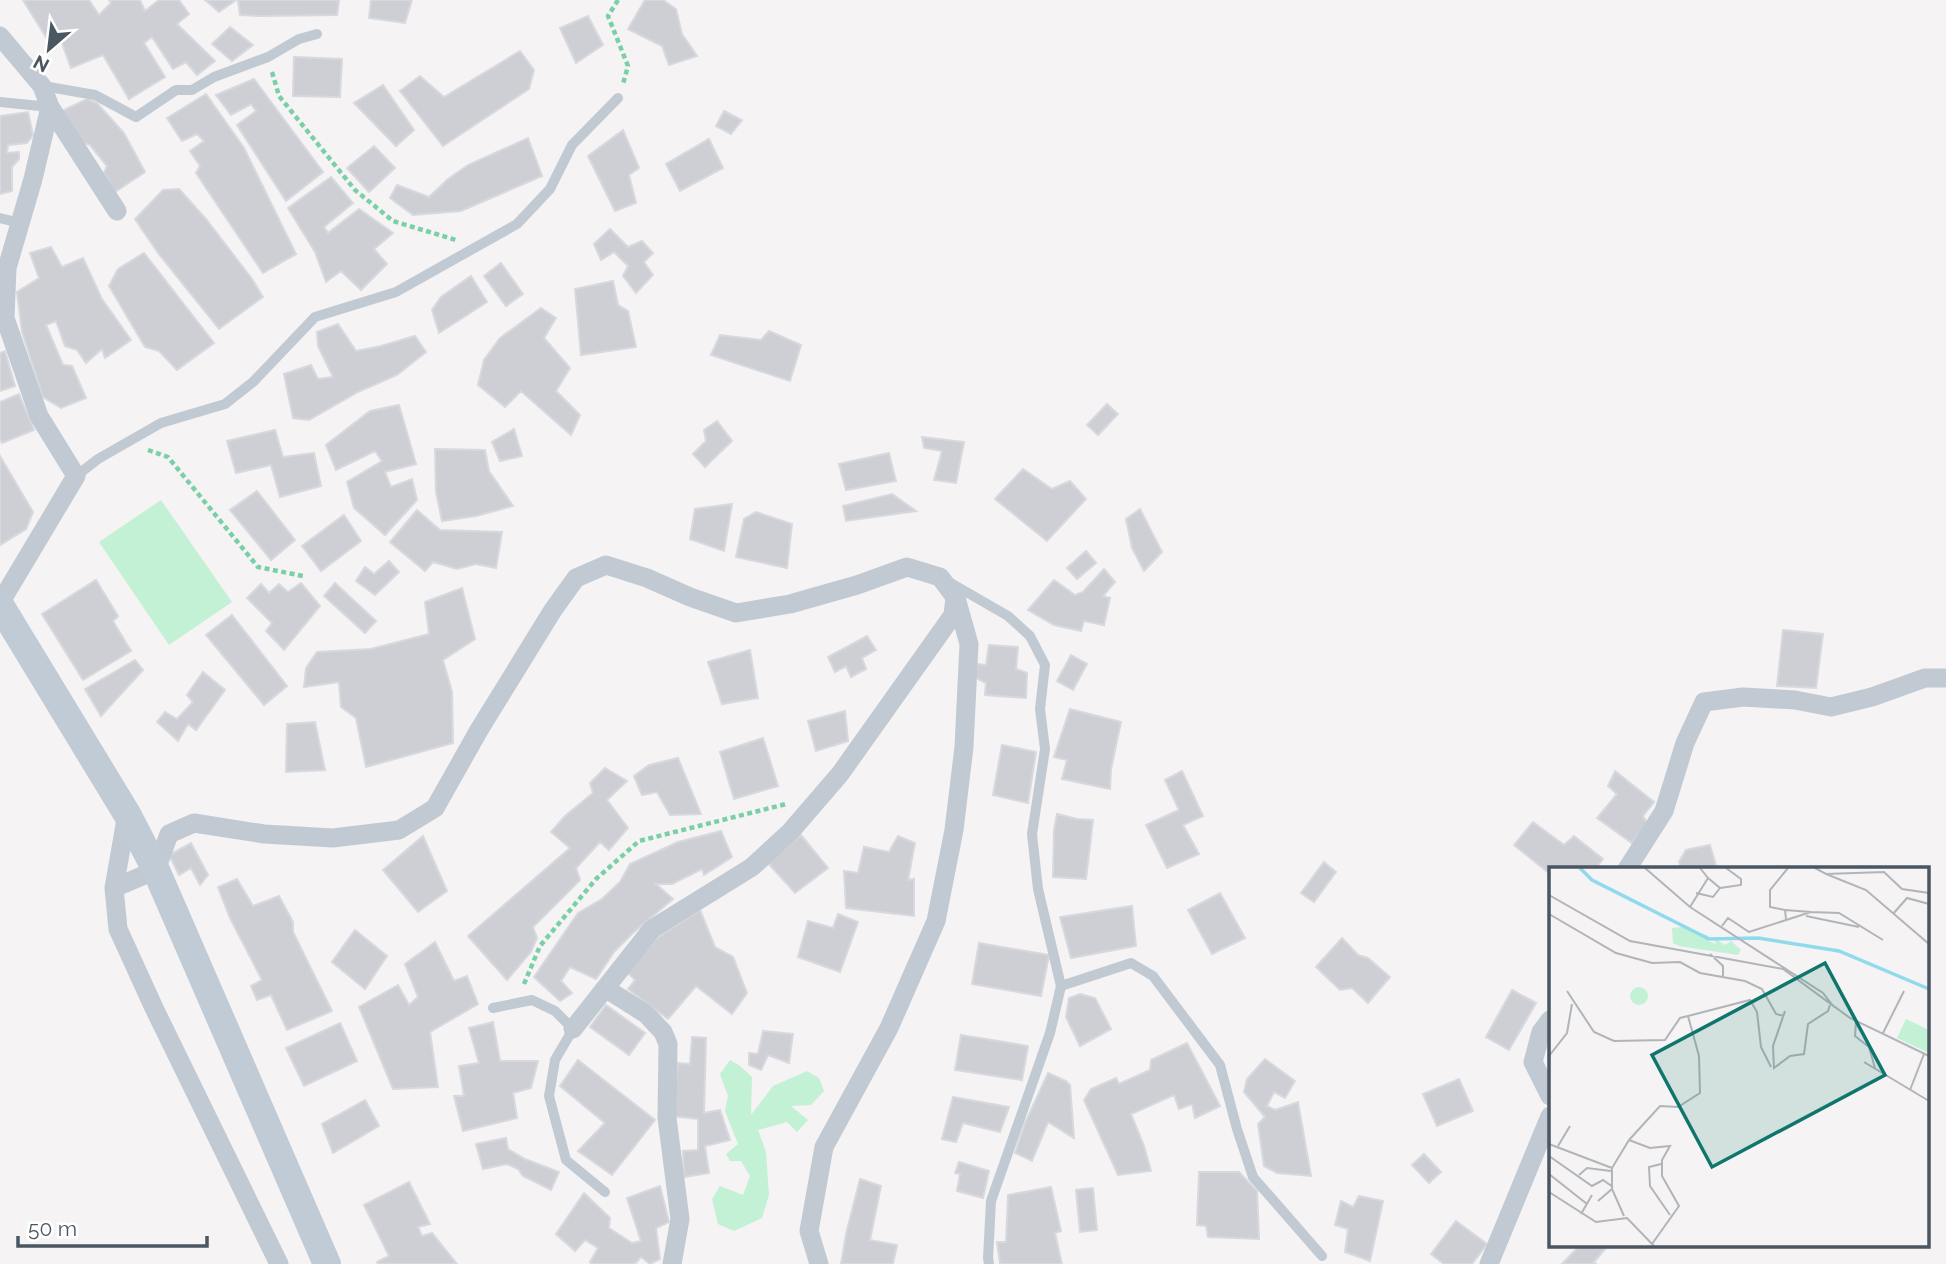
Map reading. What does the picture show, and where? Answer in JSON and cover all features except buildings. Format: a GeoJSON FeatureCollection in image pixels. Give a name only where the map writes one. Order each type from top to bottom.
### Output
{"type":"FeatureCollection","features":[{"type":"Feature","properties":{"kind":"street"},"geometry":{"type":"LineString","coordinates":[[0,36],[42,86],[50,107],[117,211]]}},
{"type":"Feature","properties":{"kind":"street"},"geometry":{"type":"LineString","coordinates":[[50,107],[33,179],[7,268],[5,318],[39,416],[76,476],[0,604],[127,814],[156,870],[327,1264]]}},
{"type":"Feature","properties":{"kind":"street"},"geometry":{"type":"LineString","coordinates":[[114,888],[156,870],[169,834],[194,823],[264,834],[333,838],[399,830],[435,808],[479,730],[553,610],[576,578],[606,565],[736,613],[790,604],[907,567],[940,577],[956,597],[969,644],[964,747],[954,830],[936,921],[889,1028],[824,1147],[809,1231],[819,1264]]}},
{"type":"Feature","properties":{"kind":"street"},"geometry":{"type":"LineString","coordinates":[[573,1029],[652,929],[752,867],[790,832],[840,774],[953,615],[956,597]]}},
{"type":"Feature","properties":{"kind":"street"},"geometry":{"type":"LineString","coordinates":[[1628,867],[1664,811],[1685,743],[1703,702],[1743,697],[1795,700],[1832,707],[1872,697],[1925,678],[1946,678]]}},
{"type":"Feature","properties":{"kind":"street"},"geometry":{"type":"LineString","coordinates":[[127,814],[114,888],[118,929],[279,1264]]}},
{"type":"Feature","properties":{"kind":"street"},"geometry":{"type":"LineString","coordinates":[[605,988],[646,1014],[663,1032],[668,1044],[667,1118],[680,1219],[672,1264]]}},
{"type":"Feature","properties":{"kind":"street"},"geometry":{"type":"LineString","coordinates":[[1549,1021],[1541,1032],[1533,1062],[1549,1094]]}},
{"type":"Feature","properties":{"kind":"street"},"geometry":{"type":"LineString","coordinates":[[1489,1264],[1549,1118]]}},
{"type":"Feature","properties":{"kind":"lane"},"geometry":{"type":"LineString","coordinates":[[42,86],[95,95],[136,117],[177,90],[192,90],[214,77],[268,57],[299,39],[317,34]]}},
{"type":"Feature","properties":{"kind":"lane"},"geometry":{"type":"LineString","coordinates":[[76,476],[98,459],[161,423],[225,404],[253,382],[315,317],[396,292],[517,224],[551,189],[572,145],[618,98]]}},
{"type":"Feature","properties":{"kind":"lane"},"geometry":{"type":"LineString","coordinates":[[0,102],[50,107]]}},
{"type":"Feature","properties":{"kind":"lane"},"geometry":{"type":"LineString","coordinates":[[0,218],[20,223]]}},
{"type":"Feature","properties":{"kind":"lane"},"geometry":{"type":"LineString","coordinates":[[940,577],[1008,616],[1030,636],[1045,665],[1040,709],[1045,749],[1032,834],[1038,890],[1061,986],[1050,1033],[991,1201],[989,1264]]}},
{"type":"Feature","properties":{"kind":"lane"},"geometry":{"type":"LineString","coordinates":[[1061,986],[1130,962],[1153,976],[1220,1065],[1253,1177],[1322,1256]]}},
{"type":"Feature","properties":{"kind":"lane"},"geometry":{"type":"LineString","coordinates":[[493,1008],[531,1000],[555,1011],[573,1029],[555,1060],[549,1096],[566,1160],[606,1192]]}},
{"type":"Feature","properties":{"kind":"path"},"geometry":{"type":"LineString","coordinates":[[618,0],[608,16],[628,66],[618,98]]}},
{"type":"Feature","properties":{"kind":"path"},"geometry":{"type":"LineString","coordinates":[[268,57],[279,96],[355,190],[393,221],[477,246]]}},
{"type":"Feature","properties":{"kind":"path"},"geometry":{"type":"LineString","coordinates":[[127,442],[168,457],[258,567],[303,576]]}},
{"type":"Feature","properties":{"kind":"path"},"geometry":{"type":"LineString","coordinates":[[517,1003],[540,946],[596,878],[639,841],[821,795]]}},
{"type":"Feature","properties":{"kind":"green space"},"geometry":{"type":"Polygon","coordinates":[[[161,500],[232,602],[169,645],[99,542],[161,500]]]}},
{"type":"Feature","properties":{"kind":"green space"},"geometry":{"type":"Polygon","coordinates":[[[730,1060],[752,1077],[751,1115],[773,1086],[807,1071],[819,1078],[824,1091],[811,1105],[791,1106],[808,1120],[797,1132],[787,1122],[758,1130],[766,1152],[769,1195],[762,1218],[734,1231],[718,1224],[712,1199],[720,1186],[743,1195],[750,1176],[741,1161],[730,1161],[726,1154],[738,1144],[725,1111],[728,1096],[720,1074],[730,1060]]]}}]}
